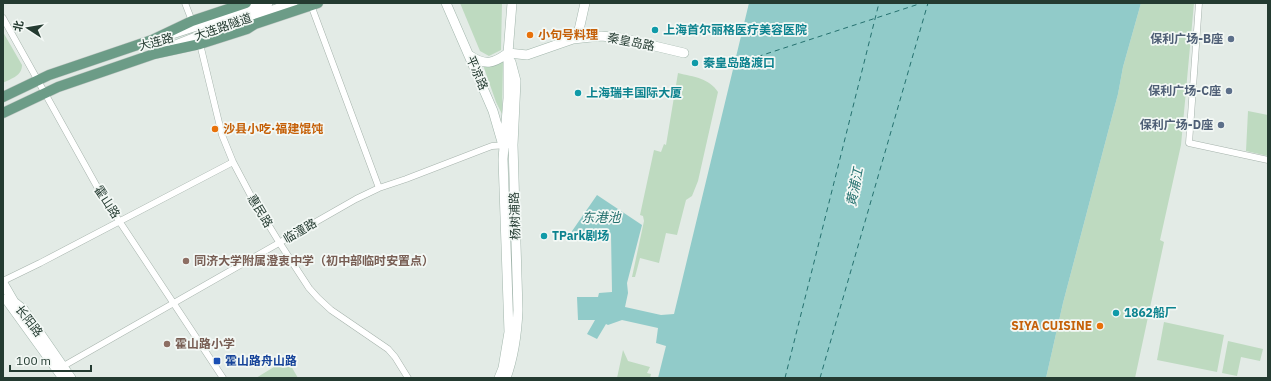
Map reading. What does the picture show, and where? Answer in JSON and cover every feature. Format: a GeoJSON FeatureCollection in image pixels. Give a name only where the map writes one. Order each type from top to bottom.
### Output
{"type":"FeatureCollection","features":[{"type":"Feature","properties":{"kind":"main road","name":"大连路"},"geometry":{"type":"LineString","coordinates":[[3,97],[38,80],[152,40],[192,22],[246,3]]}},
{"type":"Feature","properties":{"kind":"main road","name":"大连路隧道"},"geometry":{"type":"LineString","coordinates":[[152,40],[268,3]]}},
{"type":"Feature","properties":{"kind":"main road","name":"大连路隧道"},"geometry":{"type":"LineString","coordinates":[[154,54],[196,37],[293,3]]}},
{"type":"Feature","properties":{"kind":"main road","name":"平凉路"},"geometry":{"type":"LineString","coordinates":[[446,3],[493,111],[503,145]]}},
{"type":"Feature","properties":{"kind":"main road","name":"杨树浦路"},"geometry":{"type":"LineString","coordinates":[[498,378],[503,368],[509,332],[503,145],[508,98],[508,53],[512,3]]}},
{"type":"Feature","properties":{"kind":"main road"},"geometry":{"type":"LineString","coordinates":[[580,37],[579,30],[585,3]]}},
{"type":"Feature","properties":{"kind":"main road","name":"大连路"},"geometry":{"type":"LineString","coordinates":[[3,113],[45,92],[154,54],[200,44],[247,29],[262,22],[314,4]]}},
{"type":"Feature","properties":{"kind":"main road","name":"秦皇岛路"},"geometry":{"type":"LineString","coordinates":[[508,53],[527,55],[580,37],[602,36],[621,38],[684,53]]}},
{"type":"Feature","properties":{"kind":"main road"},"geometry":{"type":"LineString","coordinates":[[469,55],[476,60],[490,63],[498,60],[508,53]]}},
{"type":"Feature","properties":{"kind":"main road","name":"杨树浦路"},"geometry":{"type":"LineString","coordinates":[[506,378],[517,331],[518,310],[513,145],[516,81],[508,53]]}},
{"type":"Feature","properties":{"kind":"main road","name":"长阳路"},"geometry":{"type":"LineString","coordinates":[[3,282],[14,302],[24,310],[60,368],[63,378]]}},
{"type":"Feature","properties":{"kind":"main road","name":"长阳路"},"geometry":{"type":"LineString","coordinates":[[3,295],[60,368],[71,378]]}},
{"type":"Feature","properties":{"kind":"street"},"geometry":{"type":"LineString","coordinates":[[185,3],[192,22]]}},
{"type":"Feature","properties":{"kind":"street"},"geometry":{"type":"LineString","coordinates":[[1199,3],[1189,143],[1268,160]]}},
{"type":"Feature","properties":{"kind":"street"},"geometry":{"type":"LineString","coordinates":[[314,4],[379,188]]}},
{"type":"Feature","properties":{"kind":"street","name":"霍山路"},"geometry":{"type":"LineString","coordinates":[[3,18],[86,168],[223,378]]}},
{"type":"Feature","properties":{"kind":"street","name":"惠民路"},"geometry":{"type":"LineString","coordinates":[[200,44],[222,135],[233,162],[251,196],[279,242],[309,288],[332,310],[388,349],[395,357],[408,378]]}},
{"type":"Feature","properties":{"kind":"street","name":"临潼路"},"geometry":{"type":"LineString","coordinates":[[60,368],[330,213],[379,188],[492,146],[513,145]]}},
{"type":"Feature","properties":{"kind":"street"},"geometry":{"type":"LineString","coordinates":[[3,282],[233,162]]}},
{"type":"Feature","properties":{"kind":"green space"},"geometry":{"type":"Polygon","coordinates":[[[460,3],[502,3],[501,50],[489,56],[480,51],[460,3]]]}},
{"type":"Feature","properties":{"kind":"green space"},"geometry":{"type":"Polygon","coordinates":[[[1141,3],[1194,3],[1181,145],[1160,240],[1164,242],[1135,378],[1046,378],[1063,303],[1118,94],[1123,67],[1141,3]]]}},
{"type":"Feature","properties":{"kind":"green space"},"geometry":{"type":"Polygon","coordinates":[[[3,32],[22,65],[22,69],[13,78],[3,83],[3,32]]]}},
{"type":"Feature","properties":{"kind":"green space"},"geometry":{"type":"Polygon","coordinates":[[[503,62],[502,114],[496,102],[483,65],[503,62]]]}},
{"type":"Feature","properties":{"kind":"green space"},"geometry":{"type":"Polygon","coordinates":[[[678,73],[706,81],[718,92],[698,181],[692,196],[686,200],[677,235],[666,233],[659,263],[640,258],[635,277],[632,277],[644,221],[643,216],[640,215],[654,150],[661,152],[664,144],[666,145],[678,73]]]}},
{"type":"Feature","properties":{"kind":"green space"},"geometry":{"type":"Polygon","coordinates":[[[1248,111],[1268,115],[1268,156],[1246,151],[1248,111]]]}},
{"type":"Feature","properties":{"kind":"green space"},"geometry":{"type":"Polygon","coordinates":[[[1164,322],[1224,335],[1217,372],[1157,360],[1164,322]]]}},
{"type":"Feature","properties":{"kind":"green space"},"geometry":{"type":"Polygon","coordinates":[[[1228,341],[1263,349],[1260,361],[1241,357],[1237,376],[1222,373],[1228,341]]]}},
{"type":"Feature","properties":{"kind":"green space"},"geometry":{"type":"Polygon","coordinates":[[[623,350],[628,361],[650,367],[647,373],[651,374],[650,378],[617,378],[623,350]]]}},
{"type":"Feature","properties":{"kind":"green space"},"geometry":{"type":"Polygon","coordinates":[[[287,359],[298,378],[256,378],[287,359]]]}},
{"type":"Feature","properties":{"kind":"water"},"geometry":{"type":"Polygon","coordinates":[[[749,3],[1141,3],[1123,67],[1118,94],[1063,303],[1046,378],[658,378],[666,346],[656,343],[658,328],[622,320],[608,325],[606,324],[597,339],[587,334],[595,320],[578,320],[577,297],[598,297],[599,293],[612,292],[611,234],[608,232],[570,234],[597,195],[642,225],[627,283],[628,293],[625,307],[661,315],[674,314],[749,3]]]}},
{"type":"Feature","properties":{"kind":"ferry route"},"geometry":{"type":"LineString","coordinates":[[785,378],[879,3]]}},
{"type":"Feature","properties":{"kind":"ferry route"},"geometry":{"type":"LineString","coordinates":[[732,65],[922,3]]}},
{"type":"Feature","properties":{"kind":"ferry route"},"geometry":{"type":"LineString","coordinates":[[820,378],[928,3]]}},
{"type":"Feature","properties":{"kind":"place","name":"上海首尔丽格医疗美容医院"},"geometry":{"type":"Point","coordinates":[655,30]}},
{"type":"Feature","properties":{"kind":"place","name":"小句号料理"},"geometry":{"type":"Point","coordinates":[530,35]}},
{"type":"Feature","properties":{"kind":"place","name":"保利广场-B座"},"geometry":{"type":"Point","coordinates":[1231,39]}},
{"type":"Feature","properties":{"kind":"place","name":"秦皇岛路渡口"},"geometry":{"type":"Point","coordinates":[695,63]}},
{"type":"Feature","properties":{"kind":"place","name":"保利广场-C座"},"geometry":{"type":"Point","coordinates":[1229,91]}},
{"type":"Feature","properties":{"kind":"place","name":"上海瑞丰国际大厦"},"geometry":{"type":"Point","coordinates":[578,93]}},
{"type":"Feature","properties":{"kind":"place","name":"保利广场-D座"},"geometry":{"type":"Point","coordinates":[1221,125]}},
{"type":"Feature","properties":{"kind":"place","name":"沙县小吃·福建馄饨"},"geometry":{"type":"Point","coordinates":[215,129]}},
{"type":"Feature","properties":{"kind":"place","name":"TPark剧场"},"geometry":{"type":"Point","coordinates":[544,236]}},
{"type":"Feature","properties":{"kind":"place","name":"同济大学附属澄衷中学（初中部临时安置点）"},"geometry":{"type":"Point","coordinates":[186,261]}},
{"type":"Feature","properties":{"kind":"place","name":"1862船厂"},"geometry":{"type":"Point","coordinates":[1116,313]}},
{"type":"Feature","properties":{"kind":"place","name":"SIYA CUISINE"},"geometry":{"type":"Point","coordinates":[1100,326]}},
{"type":"Feature","properties":{"kind":"place","name":"霍山路小学"},"geometry":{"type":"Point","coordinates":[167,344]}},
{"type":"Feature","properties":{"kind":"place","name":"霍山路舟山路"},"geometry":{"type":"Point","coordinates":[217,361]}},
{"type":"Feature","properties":{"kind":"water label","name":"黄浦江"},"geometry":{"type":"Point","coordinates":[854,187]}},
{"type":"Feature","properties":{"kind":"water label","name":"东港池"},"geometry":{"type":"Point","coordinates":[601,217]}}]}
